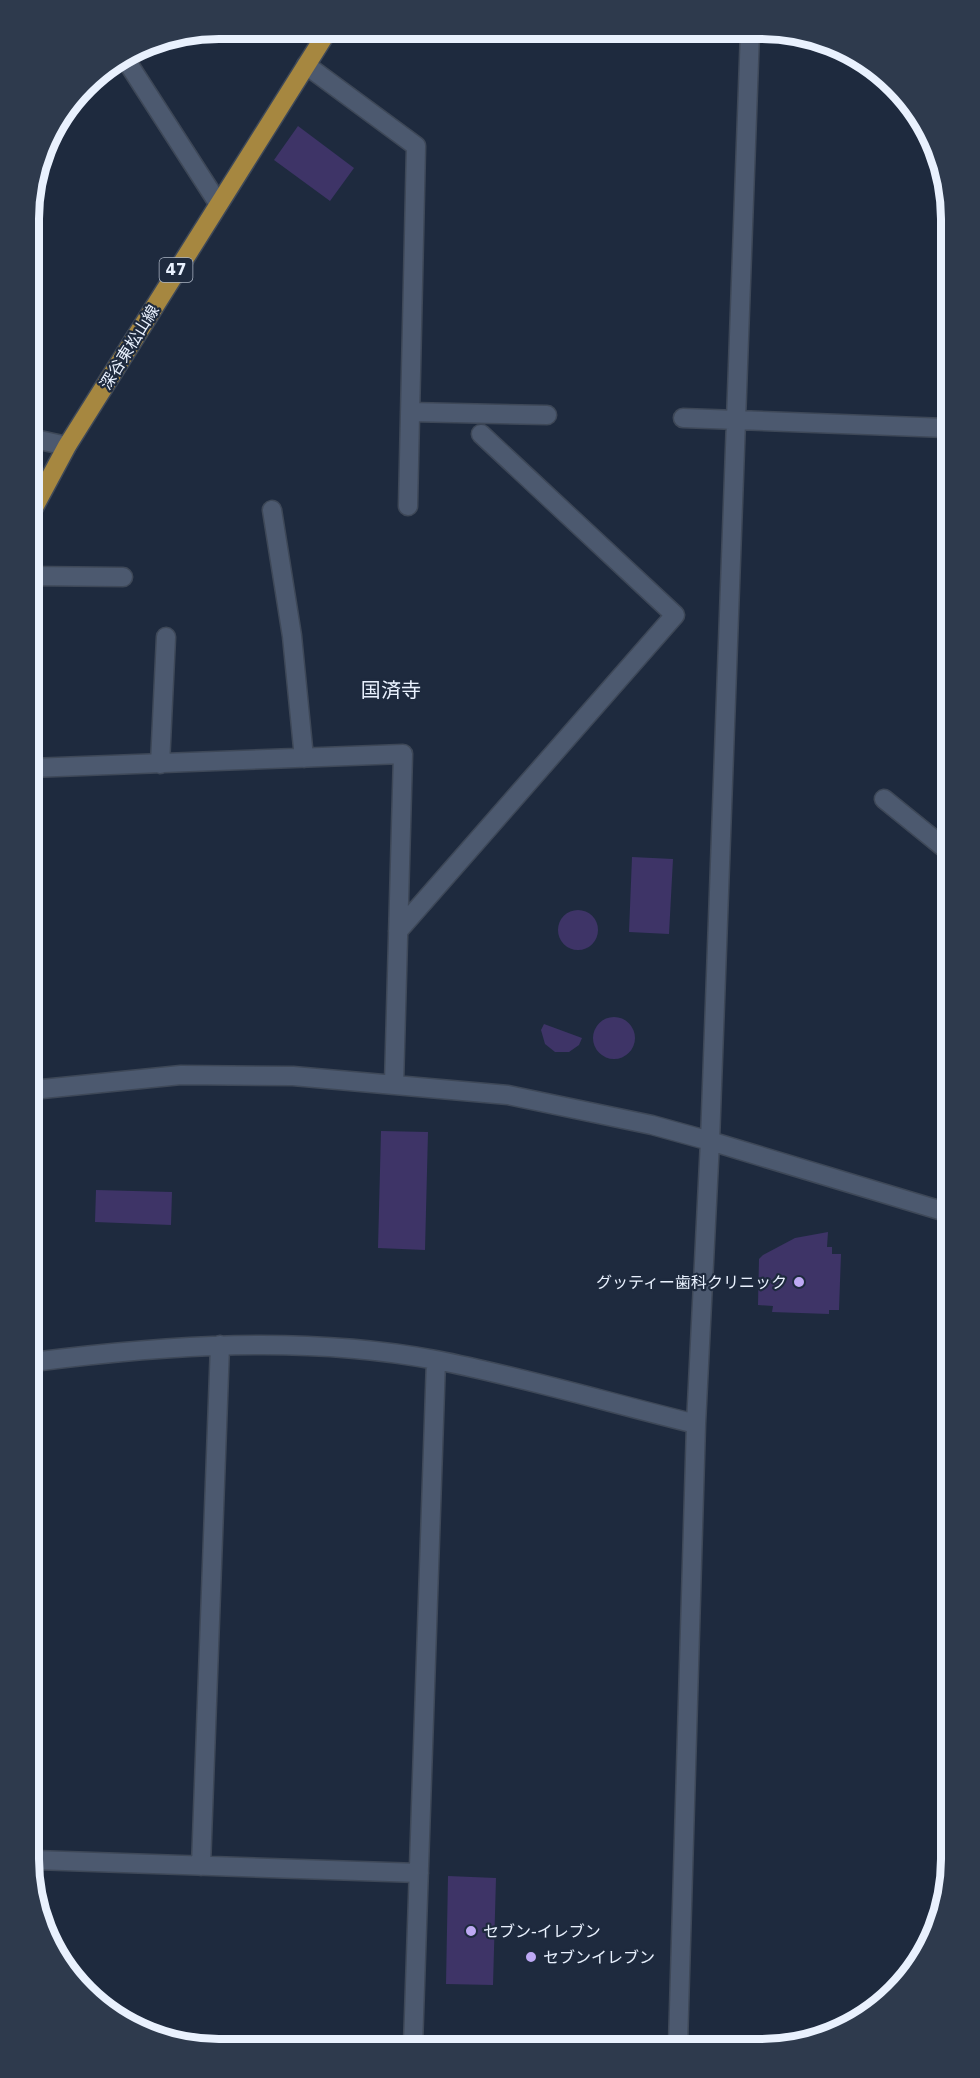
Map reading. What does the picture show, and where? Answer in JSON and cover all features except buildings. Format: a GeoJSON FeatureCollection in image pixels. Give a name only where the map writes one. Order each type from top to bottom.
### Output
{"type":"FeatureCollection","features":[{"type":"Feature","properties":{"kind":"main road","name":"深谷東松山線"},"geometry":{"type":"LineString","coordinates":[[39,498],[67,446],[322,39]]}},
{"type":"Feature","properties":{"kind":"street"},"geometry":{"type":"LineString","coordinates":[[678,2039],[696,1424],[710,1141],[734,419],[750,39]]}},
{"type":"Feature","properties":{"kind":"street"},"geometry":{"type":"LineString","coordinates":[[128,63],[218,203]]}},
{"type":"Feature","properties":{"kind":"street"},"geometry":{"type":"LineString","coordinates":[[306,64],[416,146],[408,506]]}},
{"type":"Feature","properties":{"kind":"street"},"geometry":{"type":"LineString","coordinates":[[410,412],[547,415]]}},
{"type":"Feature","properties":{"kind":"street"},"geometry":{"type":"LineString","coordinates":[[683,418],[941,428]]}},
{"type":"Feature","properties":{"kind":"street"},"geometry":{"type":"LineString","coordinates":[[398,932],[675,615],[481,434]]}},
{"type":"Feature","properties":{"kind":"street"},"geometry":{"type":"LineString","coordinates":[[39,440],[67,446]]}},
{"type":"Feature","properties":{"kind":"street"},"geometry":{"type":"LineString","coordinates":[[272,510],[292,636],[304,758]]}},
{"type":"Feature","properties":{"kind":"street"},"geometry":{"type":"LineString","coordinates":[[39,576],[123,577]]}},
{"type":"Feature","properties":{"kind":"street"},"geometry":{"type":"LineString","coordinates":[[160,764],[166,636]]}},
{"type":"Feature","properties":{"kind":"street"},"geometry":{"type":"LineString","coordinates":[[39,768],[403,754],[394,1084]]}},
{"type":"Feature","properties":{"kind":"street"},"geometry":{"type":"LineString","coordinates":[[885,799],[941,845]]}},
{"type":"Feature","properties":{"kind":"street"},"geometry":{"type":"LineString","coordinates":[[39,1089],[181,1075],[292,1076],[508,1095],[652,1125],[941,1211]]}},
{"type":"Feature","properties":{"kind":"street"},"geometry":{"type":"LineString","coordinates":[[39,1361],[124,1350],[220,1346],[299,1346],[369,1351],[436,1360],[696,1424]]}},
{"type":"Feature","properties":{"kind":"street"},"geometry":{"type":"LineString","coordinates":[[201,1866],[220,1346]]}},
{"type":"Feature","properties":{"kind":"street"},"geometry":{"type":"LineString","coordinates":[[413,2039],[436,1360]]}},
{"type":"Feature","properties":{"kind":"street"},"geometry":{"type":"LineString","coordinates":[[39,1860],[419,1873]]}},
{"type":"Feature","properties":{"kind":"place","name":"グッティー歯科クリニック"},"geometry":{"type":"Point","coordinates":[799,1282]}},
{"type":"Feature","properties":{"kind":"place","name":"セブン-イレブン"},"geometry":{"type":"Point","coordinates":[471,1931]}},
{"type":"Feature","properties":{"kind":"place","name":"セブンイレブン"},"geometry":{"type":"Point","coordinates":[531,1957]}},
{"type":"Feature","properties":{"kind":"district","name":"国済寺"},"geometry":{"type":"Point","coordinates":[391,690]}}]}
